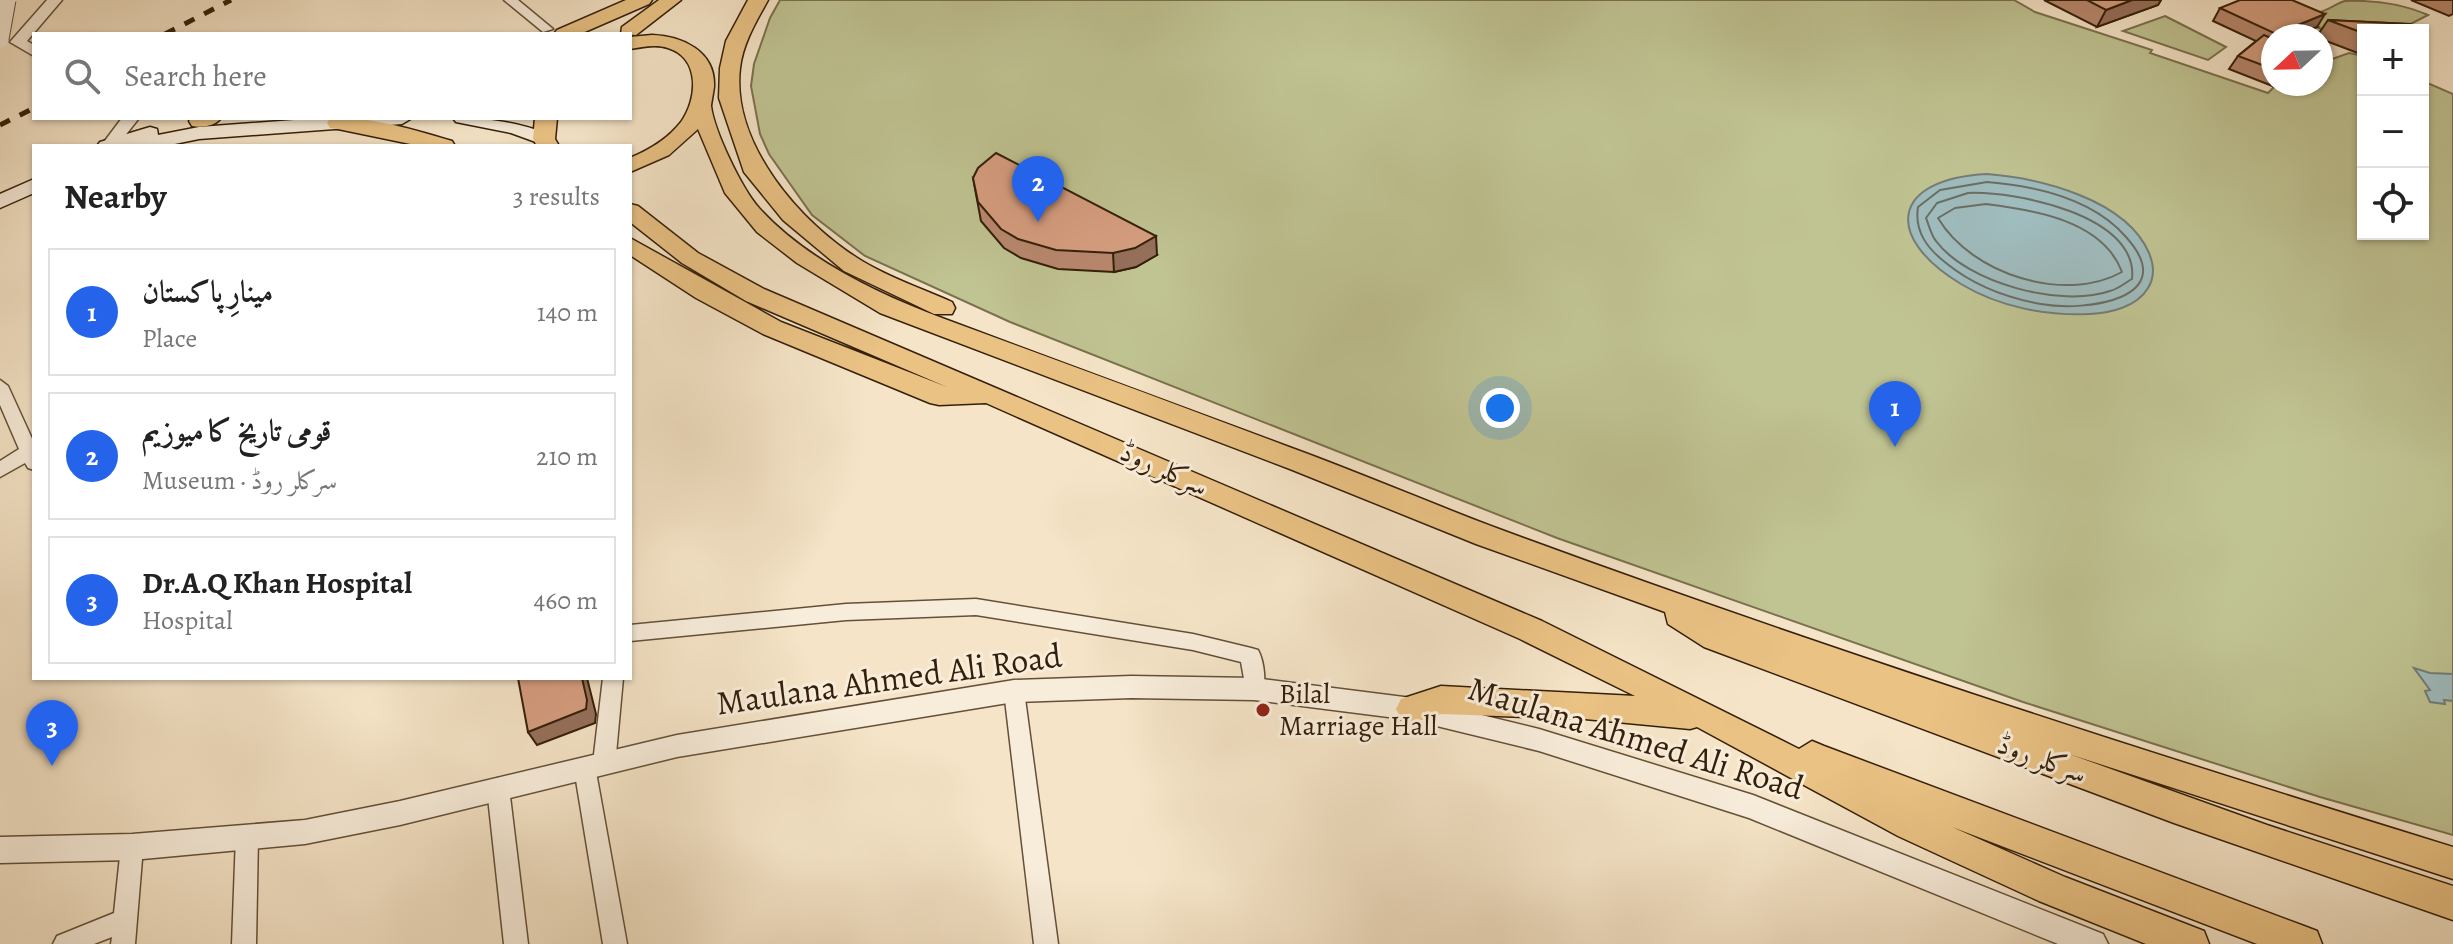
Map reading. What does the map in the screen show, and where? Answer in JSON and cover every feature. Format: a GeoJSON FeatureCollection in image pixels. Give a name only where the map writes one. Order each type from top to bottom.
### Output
{"type":"FeatureCollection","features":[{"type":"Feature","properties":{"kind":"main road"},"geometry":{"type":"LineString","coordinates":[[556,32],[642,0]]}},
{"type":"Feature","properties":{"kind":"main road"},"geometry":{"type":"LineString","coordinates":[[628,32],[671,0]]}},
{"type":"Feature","properties":{"kind":"main road"},"geometry":{"type":"LineString","coordinates":[[704,74],[725,22],[738,0]]}},
{"type":"Feature","properties":{"kind":"main road"},"geometry":{"type":"LineString","coordinates":[[758,0],[736,41],[730,68],[729,98],[755,172],[791,215],[853,266],[916,297],[1124,383],[1172,415]]}},
{"type":"Feature","properties":{"kind":"main road"},"geometry":{"type":"LineString","coordinates":[[632,43],[652,41],[678,45],[697,60],[706,83],[701,107],[677,139],[655,155],[632,164]]}},
{"type":"Feature","properties":{"kind":"main road","name":"سرکلر روڈ"},"geometry":{"type":"LineString","coordinates":[[701,107],[720,162],[737,196],[777,237],[846,283],[889,307],[1486,536],[2148,767],[2453,863]]}},
{"type":"Feature","properties":{"kind":"main road"},"geometry":{"type":"LineString","coordinates":[[115,144],[205,120]]}},
{"type":"Feature","properties":{"kind":"main road"},"geometry":{"type":"LineString","coordinates":[[145,144],[199,133],[376,120]]}},
{"type":"Feature","properties":{"kind":"main road"},"geometry":{"type":"LineString","coordinates":[[474,120],[546,134]]}},
{"type":"Feature","properties":{"kind":"main road"},"geometry":{"type":"LineString","coordinates":[[338,123],[437,144]]}},
{"type":"Feature","properties":{"kind":"main road"},"geometry":{"type":"LineString","coordinates":[[0,192],[32,177]]}},
{"type":"Feature","properties":{"kind":"main road"},"geometry":{"type":"LineString","coordinates":[[0,202],[32,186]]}},
{"type":"Feature","properties":{"kind":"main road","name":"سرکلر روڈ"},"geometry":{"type":"LineString","coordinates":[[632,213],[690,258],[755,295],[1531,630],[1707,716],[1910,825],[2052,889],[2191,944]]}},
{"type":"Feature","properties":{"kind":"main road"},"geometry":{"type":"LineString","coordinates":[[632,246],[705,292],[772,328],[939,396],[996,397]]}},
{"type":"Feature","properties":{"kind":"main road","name":"سرکلر روڈ"},"geometry":{"type":"LineString","coordinates":[[1641,591],[1715,638],[2319,861],[2453,903]]}},
{"type":"Feature","properties":{"kind":"main road"},"geometry":{"type":"LineString","coordinates":[[1412,709],[1441,700],[1585,705],[1707,716]]}},
{"type":"Feature","properties":{"kind":"main road","name":"سرکلر روڈ"},"geometry":{"type":"LineString","coordinates":[[1707,716],[2304,944]]}},
{"type":"Feature","properties":{"kind":"street"},"geometry":{"type":"LineString","coordinates":[[0,39],[7,0]]}},
{"type":"Feature","properties":{"kind":"street"},"geometry":{"type":"LineString","coordinates":[[18,42],[55,0]]}},
{"type":"Feature","properties":{"kind":"street"},"geometry":{"type":"LineString","coordinates":[[510,0],[556,32]]}},
{"type":"Feature","properties":{"kind":"street"},"geometry":{"type":"LineString","coordinates":[[0,29],[32,50]]}},
{"type":"Feature","properties":{"kind":"street"},"geometry":{"type":"LineString","coordinates":[[110,144],[129,120]]}},
{"type":"Feature","properties":{"kind":"street"},"geometry":{"type":"LineString","coordinates":[[0,386],[31,457],[0,470]]}},
{"type":"Feature","properties":{"kind":"street"},"geometry":{"type":"LineString","coordinates":[[632,633],[846,612],[976,607],[1193,642],[1251,656],[1254,689]]}},
{"type":"Feature","properties":{"kind":"street"},"geometry":{"type":"LineString","coordinates":[[613,680],[594,766],[615,944]]}},
{"type":"Feature","properties":{"kind":"street","name":"Maulana Ahmed Ali Road"},"geometry":{"type":"LineString","coordinates":[[0,850],[132,847],[305,832],[400,813],[677,746],[1014,691],[1131,687],[1254,689],[1412,709],[1539,740],[1753,807],[2093,944]]}},
{"type":"Feature","properties":{"kind":"street"},"geometry":{"type":"LineString","coordinates":[[1014,691],[1046,944]]}},
{"type":"Feature","properties":{"kind":"street"},"geometry":{"type":"LineString","coordinates":[[498,788],[516,944]]}},
{"type":"Feature","properties":{"kind":"street"},"geometry":{"type":"LineString","coordinates":[[244,944],[247,836]]}},
{"type":"Feature","properties":{"kind":"street"},"geometry":{"type":"LineString","coordinates":[[123,944],[132,847]]}},
{"type":"Feature","properties":{"kind":"street"},"geometry":{"type":"LineString","coordinates":[[2046,925],[2052,889]]}},
{"type":"Feature","properties":{"kind":"street"},"geometry":{"type":"LineString","coordinates":[[65,944],[126,920]]}},
{"type":"Feature","properties":{"kind":"green space"},"geometry":{"type":"Polygon","coordinates":[[[780,0],[2014,0],[2035,12],[2152,50],[2150,53],[2261,91],[2261,96],[2333,96],[2333,59],[2349,53],[2357,55],[2357,240],[2429,240],[2429,84],[2453,94],[2453,835],[2320,797],[2023,702],[1557,538],[1010,322],[865,256],[812,215],[769,154],[760,134],[751,86],[754,64],[770,18],[780,0]]]}},
{"type":"Feature","properties":{"kind":"green space"},"geometry":{"type":"Polygon","coordinates":[[[2255,0],[2315,13],[2345,1],[2377,2],[2428,15],[2411,24],[2357,24],[2357,33],[2344,39],[2333,34],[2333,24],[2310,24],[2255,0]]]}},
{"type":"Feature","properties":{"kind":"green space"},"geometry":{"type":"Polygon","coordinates":[[[2165,16],[2226,47],[2208,60],[2123,31],[2165,16]]]}},
{"type":"Feature","properties":{"kind":"water"},"geometry":{"type":"Polygon","coordinates":[[[1987,174],[2055,187],[2101,205],[2121,218],[2138,234],[2152,262],[2152,280],[2143,295],[2122,308],[2098,313],[2040,311],[1991,299],[1961,284],[1936,266],[1919,248],[1910,230],[1909,213],[1916,199],[1931,187],[1955,178],[1987,174]]]}},
{"type":"Feature","properties":{"kind":"water"},"geometry":{"type":"Polygon","coordinates":[[[2414,668],[2430,673],[2453,674],[2453,701],[2444,700],[2445,704],[2430,702],[2425,691],[2430,690],[2414,668]]]}},
{"type":"Feature","properties":{"kind":"building"},"geometry":{"type":"Polygon","coordinates":[[[2087,0],[2132,0],[2106,10],[2087,0]]]}},
{"type":"Feature","properties":{"kind":"building"},"geometry":{"type":"Polygon","coordinates":[[[2240,0],[2292,0],[2325,14],[2300,24],[2261,24],[2261,27],[2220,8],[2240,0]]]}},
{"type":"Feature","properties":{"kind":"building"},"geometry":{"type":"Polygon","coordinates":[[[2328,20],[2409,24],[2357,24],[2357,31],[2328,20]]]}},
{"type":"Feature","properties":{"kind":"building"},"geometry":{"type":"Polygon","coordinates":[[[2261,37],[2261,65],[2238,56],[2261,37]]]}},
{"type":"Feature","properties":{"kind":"building"},"geometry":{"type":"Polygon","coordinates":[[[996,153],[1156,236],[1135,248],[1113,253],[1056,250],[1018,239],[1001,229],[978,202],[973,178],[978,168],[996,153]]]}},
{"type":"Feature","properties":{"kind":"building"},"geometry":{"type":"Polygon","coordinates":[[[518,680],[582,680],[586,709],[528,732],[518,680]]]}},
{"type":"Feature","properties":{"kind":"railway"},"geometry":{"type":"LineString","coordinates":[[169,32],[231,0]]}},
{"type":"Feature","properties":{"kind":"railway"},"geometry":{"type":"LineString","coordinates":[[0,125],[32,109]]}},
{"type":"Feature","properties":{"kind":"place","name":"قومی تاریخ کا میوزیم"},"geometry":{"type":"Point","coordinates":[1038,222]}},
{"type":"Feature","properties":{"kind":"place","name":"مینارِ پاکستان"},"geometry":{"type":"Point","coordinates":[1895,447]}},
{"type":"Feature","properties":{"kind":"place","name":"Bilal Marriage Hall"},"geometry":{"type":"Point","coordinates":[1263,710]}},
{"type":"Feature","properties":{"kind":"place","name":"Dr.A.Q Khan Hospital"},"geometry":{"type":"Point","coordinates":[52,766]}}]}
